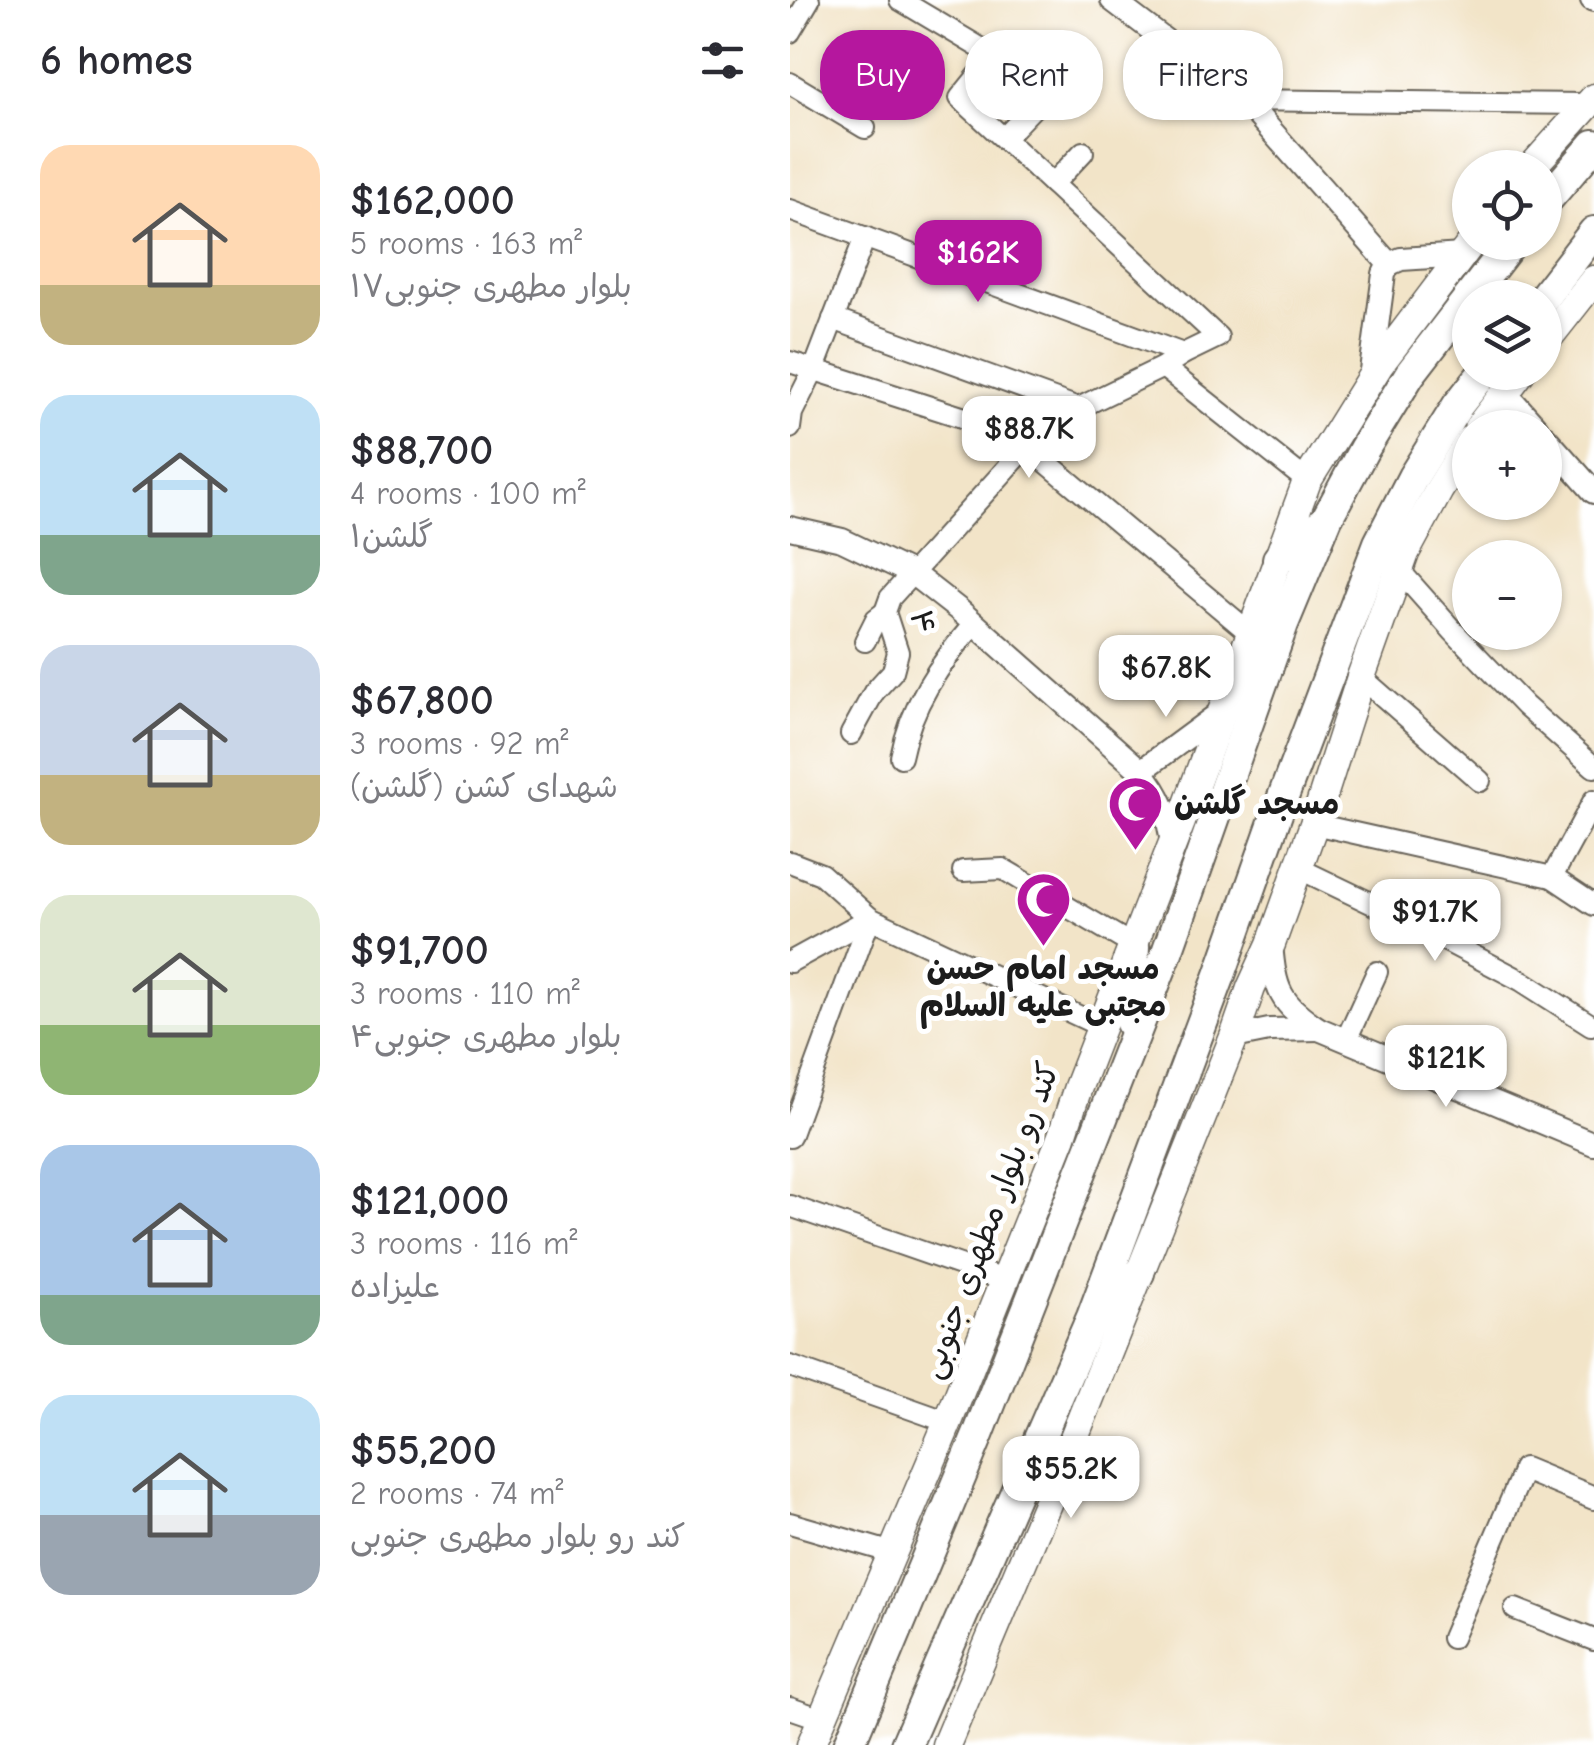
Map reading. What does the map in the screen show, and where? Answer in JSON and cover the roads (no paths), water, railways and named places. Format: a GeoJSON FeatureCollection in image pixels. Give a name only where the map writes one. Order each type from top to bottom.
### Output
{"type":"FeatureCollection","features":[{"type":"Feature","properties":{"kind":"main road"},"geometry":{"type":"LineString","coordinates":[[1547,150],[1591,101]]}},
{"type":"Feature","properties":{"kind":"main road"},"geometry":{"type":"LineString","coordinates":[[1562,182],[1594,145]]}},
{"type":"Feature","properties":{"kind":"main road"},"geometry":{"type":"LineString","coordinates":[[1557,280],[1594,232]]}},
{"type":"Feature","properties":{"kind":"main road","name":"کند رو بلوار مطهری جنوبی"},"geometry":{"type":"LineString","coordinates":[[817,1732],[948,1422],[1062,1136],[1307,481],[1370,378],[1459,260]]}},
{"type":"Feature","properties":{"kind":"main road"},"geometry":{"type":"LineString","coordinates":[[849,1745],[985,1416],[1166,955],[1283,624],[1327,518],[1410,374],[1498,260]]}},
{"type":"Feature","properties":{"kind":"main road"},"geometry":{"type":"LineString","coordinates":[[1562,320],[1594,280]]}},
{"type":"Feature","properties":{"kind":"main road"},"geometry":{"type":"LineString","coordinates":[[946,1745],[1061,1470],[1271,944],[1314,824],[1356,663],[1379,542],[1458,405],[1485,390]]}},
{"type":"Feature","properties":{"kind":"main road"},"geometry":{"type":"LineString","coordinates":[[906,1745],[1092,1316],[1356,663],[1405,553],[1452,469]]}},
{"type":"Feature","properties":{"kind":"main road"},"geometry":{"type":"LineString","coordinates":[[1278,559],[1327,518]]}},
{"type":"Feature","properties":{"kind":"main road"},"geometry":{"type":"LineString","coordinates":[[1130,1047],[1134,946]]}},
{"type":"Feature","properties":{"kind":"main road"},"geometry":{"type":"LineString","coordinates":[[1092,1316],[1139,1273]]}},
{"type":"Feature","properties":{"kind":"street"},"geometry":{"type":"LineString","coordinates":[[790,32],[809,0]]}},
{"type":"Feature","properties":{"kind":"street"},"geometry":{"type":"LineString","coordinates":[[900,0],[994,56],[960,98],[1218,337],[1078,408],[1024,441]]}},
{"type":"Feature","properties":{"kind":"street"},"geometry":{"type":"LineString","coordinates":[[1112,0],[1152,30]]}},
{"type":"Feature","properties":{"kind":"street"},"geometry":{"type":"LineString","coordinates":[[790,83],[865,128]]}},
{"type":"Feature","properties":{"kind":"street"},"geometry":{"type":"LineString","coordinates":[[1283,100],[1591,101]]}},
{"type":"Feature","properties":{"kind":"street"},"geometry":{"type":"LineString","coordinates":[[1004,138],[1021,120]]}},
{"type":"Feature","properties":{"kind":"street"},"geometry":{"type":"LineString","coordinates":[[1262,120],[1389,264]]}},
{"type":"Feature","properties":{"kind":"street"},"geometry":{"type":"LineString","coordinates":[[1053,184],[1083,152]]}},
{"type":"Feature","properties":{"kind":"street"},"geometry":{"type":"LineString","coordinates":[[790,210],[1184,354]]}},
{"type":"Feature","properties":{"kind":"street"},"geometry":{"type":"LineString","coordinates":[[790,428],[792,413],[814,370],[864,237]]}},
{"type":"Feature","properties":{"kind":"street"},"geometry":{"type":"LineString","coordinates":[[1370,378],[1385,269],[1401,258],[1452,251]]}},
{"type":"Feature","properties":{"kind":"street"},"geometry":{"type":"LineString","coordinates":[[833,319],[1078,408]]}},
{"type":"Feature","properties":{"kind":"street"},"geometry":{"type":"LineString","coordinates":[[790,362],[1024,441],[1250,633]]}},
{"type":"Feature","properties":{"kind":"street"},"geometry":{"type":"LineString","coordinates":[[1163,367],[1307,481]]}},
{"type":"Feature","properties":{"kind":"street","name":"۴"},"geometry":{"type":"LineString","coordinates":[[851,734],[874,692],[893,671],[898,652],[886,612],[890,598],[1024,441]]}},
{"type":"Feature","properties":{"kind":"street"},"geometry":{"type":"LineString","coordinates":[[1562,456],[1594,492]]}},
{"type":"Feature","properties":{"kind":"street"},"geometry":{"type":"LineString","coordinates":[[790,528],[842,540],[913,574],[974,624],[1141,770],[1159,794],[1170,822],[1172,845]]}},
{"type":"Feature","properties":{"kind":"street"},"geometry":{"type":"LineString","coordinates":[[1400,570],[1525,706],[1594,767]]}},
{"type":"Feature","properties":{"kind":"street"},"geometry":{"type":"LineString","coordinates":[[865,641],[876,618],[886,612]]}},
{"type":"Feature","properties":{"kind":"street"},"geometry":{"type":"LineString","coordinates":[[901,757],[906,732],[925,692],[946,655],[974,624]]}},
{"type":"Feature","properties":{"kind":"street"},"geometry":{"type":"LineString","coordinates":[[1356,663],[1480,781]]}},
{"type":"Feature","properties":{"kind":"street"},"geometry":{"type":"LineString","coordinates":[[1141,770],[1221,712]]}},
{"type":"Feature","properties":{"kind":"street"},"geometry":{"type":"LineString","coordinates":[[1552,878],[1594,800]]}},
{"type":"Feature","properties":{"kind":"street"},"geometry":{"type":"LineString","coordinates":[[1314,824],[1552,878],[1594,905]]}},
{"type":"Feature","properties":{"kind":"street"},"geometry":{"type":"LineString","coordinates":[[790,862],[821,874],[870,918],[1102,1027]]}},
{"type":"Feature","properties":{"kind":"street"},"geometry":{"type":"LineString","coordinates":[[1298,868],[1522,981],[1591,1026]]}},
{"type":"Feature","properties":{"kind":"street"},"geometry":{"type":"LineString","coordinates":[[963,871],[1003,869],[1134,946]]}},
{"type":"Feature","properties":{"kind":"street"},"geometry":{"type":"LineString","coordinates":[[790,962],[870,918]]}},
{"type":"Feature","properties":{"kind":"street"},"geometry":{"type":"LineString","coordinates":[[790,1136],[870,918]]}},
{"type":"Feature","properties":{"kind":"street"},"geometry":{"type":"LineString","coordinates":[[1271,944],[1274,978],[1281,994],[1291,1009],[1319,1028],[1594,1144]]}},
{"type":"Feature","properties":{"kind":"street"},"geometry":{"type":"LineString","coordinates":[[1346,1040],[1377,972]]}},
{"type":"Feature","properties":{"kind":"street"},"geometry":{"type":"LineString","coordinates":[[1234,1037],[1269,1030],[1319,1028]]}},
{"type":"Feature","properties":{"kind":"street"},"geometry":{"type":"LineString","coordinates":[[790,1206],[1003,1280]]}},
{"type":"Feature","properties":{"kind":"street"},"geometry":{"type":"LineString","coordinates":[[790,1366],[948,1422]]}},
{"type":"Feature","properties":{"kind":"street"},"geometry":{"type":"LineString","coordinates":[[1452,1638],[1524,1468],[1594,1498]]}},
{"type":"Feature","properties":{"kind":"street"},"geometry":{"type":"LineString","coordinates":[[790,1524],[893,1552]]}},
{"type":"Feature","properties":{"kind":"street"},"geometry":{"type":"LineString","coordinates":[[1515,1609],[1594,1640]]}},
{"type":"Feature","properties":{"kind":"street"},"geometry":{"type":"LineString","coordinates":[[790,1708],[817,1732]]}},
{"type":"Feature","properties":{"kind":"place","name":"مسجد گلشن"},"geometry":{"type":"Point","coordinates":[1135,852]}},
{"type":"Feature","properties":{"kind":"place","name":"مسجد امام حسن مجتبی علیه السلام"},"geometry":{"type":"Point","coordinates":[1043,948]}}]}
